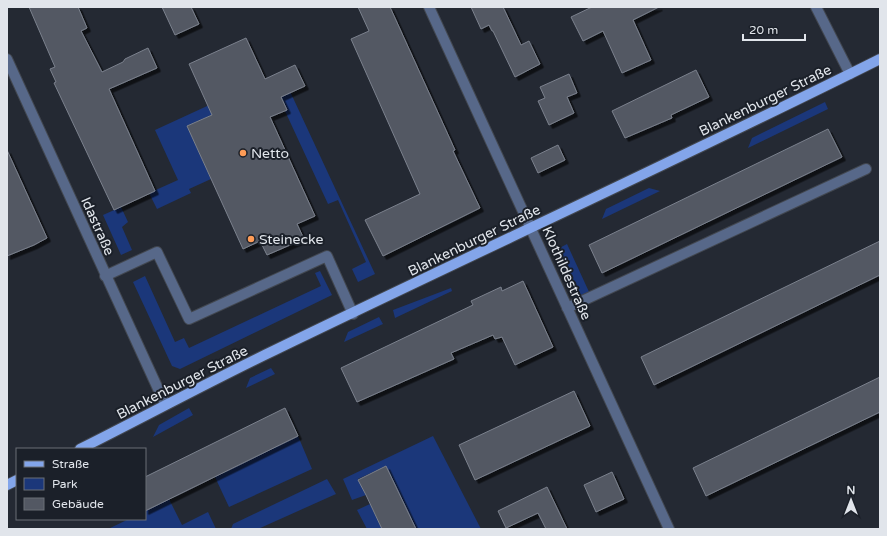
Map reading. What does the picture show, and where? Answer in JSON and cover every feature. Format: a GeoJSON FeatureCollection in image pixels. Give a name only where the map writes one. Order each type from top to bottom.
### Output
{"type":"FeatureCollection","features":[{"type":"Feature","properties":{"kind":"main road","name":"Blankenburger Straße"},"geometry":{"type":"LineString","coordinates":[[82,448],[164,404],[880,59]]}},
{"type":"Feature","properties":{"kind":"main road"},"geometry":{"type":"LineString","coordinates":[[7,485],[16,480]]}},
{"type":"Feature","properties":{"kind":"street","name":"Klothildestraße"},"geometry":{"type":"LineString","coordinates":[[429,7],[532,228],[567,308],[669,529]]}},
{"type":"Feature","properties":{"kind":"street"},"geometry":{"type":"LineString","coordinates":[[816,7],[850,74]]}},
{"type":"Feature","properties":{"kind":"street","name":"Idastraße"},"geometry":{"type":"LineString","coordinates":[[7,59],[164,404]]}},
{"type":"Feature","properties":{"kind":"street"},"geometry":{"type":"LineString","coordinates":[[567,308],[866,169]]}},
{"type":"Feature","properties":{"kind":"street"},"geometry":{"type":"LineString","coordinates":[[105,276],[157,252],[189,319],[326,256],[353,314]]}},
{"type":"Feature","properties":{"kind":"green space"},"geometry":{"type":"Polygon","coordinates":[[[281,72],[375,274],[358,282],[352,269],[366,262],[338,200],[328,204],[285,111],[287,109],[276,86],[187,126],[211,179],[189,189],[191,193],[157,209],[149,193],[178,180],[155,130],[281,72]]]}},
{"type":"Feature","properties":{"kind":"green space"},"geometry":{"type":"Polygon","coordinates":[[[825,102],[828,109],[748,148],[752,138],[825,102]]]}},
{"type":"Feature","properties":{"kind":"green space"},"geometry":{"type":"Polygon","coordinates":[[[649,188],[660,191],[602,219],[606,209],[649,188]]]}},
{"type":"Feature","properties":{"kind":"green space"},"geometry":{"type":"Polygon","coordinates":[[[121,207],[128,222],[122,227],[132,250],[121,255],[103,215],[121,207]]]}},
{"type":"Feature","properties":{"kind":"green space"},"geometry":{"type":"Polygon","coordinates":[[[567,244],[590,294],[575,301],[552,252],[567,244]]]}},
{"type":"Feature","properties":{"kind":"green space"},"geometry":{"type":"Polygon","coordinates":[[[320,271],[332,295],[180,369],[172,366],[133,282],[145,276],[175,342],[184,338],[189,348],[321,286],[315,273],[320,271]]]}},
{"type":"Feature","properties":{"kind":"green space"},"geometry":{"type":"Polygon","coordinates":[[[451,288],[452,291],[395,318],[393,310],[451,288]]]}},
{"type":"Feature","properties":{"kind":"green space"},"geometry":{"type":"Polygon","coordinates":[[[379,317],[383,324],[344,342],[348,332],[379,317]]]}},
{"type":"Feature","properties":{"kind":"green space"},"geometry":{"type":"Polygon","coordinates":[[[271,368],[275,374],[246,388],[250,378],[271,368]]]}},
{"type":"Feature","properties":{"kind":"green space"},"geometry":{"type":"Polygon","coordinates":[[[189,408],[193,415],[153,437],[159,425],[189,408]]]}},
{"type":"Feature","properties":{"kind":"green space"},"geometry":{"type":"Polygon","coordinates":[[[298,436],[312,469],[229,507],[215,477],[298,436]]]}},
{"type":"Feature","properties":{"kind":"green space"},"geometry":{"type":"Polygon","coordinates":[[[433,436],[481,529],[416,529],[386,466],[358,479],[366,495],[352,500],[343,479],[433,436]]]}},
{"type":"Feature","properties":{"kind":"green space"},"geometry":{"type":"Polygon","coordinates":[[[327,479],[336,494],[258,529],[231,529],[233,524],[327,479]]]}},
{"type":"Feature","properties":{"kind":"green space"},"geometry":{"type":"Polygon","coordinates":[[[169,499],[182,525],[208,512],[216,529],[108,529],[127,520],[146,520],[146,510],[169,499]]]}},
{"type":"Feature","properties":{"kind":"green space"},"geometry":{"type":"Polygon","coordinates":[[[370,504],[382,529],[367,529],[357,510],[370,504]]]}},
{"type":"Feature","properties":{"kind":"building"},"geometry":{"type":"Polygon","coordinates":[[[29,7],[78,7],[87,28],[81,31],[102,72],[148,48],[157,68],[109,89],[155,191],[114,210],[54,83],[56,82],[50,69],[55,67],[29,7]]]}},
{"type":"Feature","properties":{"kind":"building"},"geometry":{"type":"Polygon","coordinates":[[[162,7],[191,7],[199,24],[175,35],[162,7]]]}},
{"type":"Feature","properties":{"kind":"building"},"geometry":{"type":"Polygon","coordinates":[[[358,7],[390,7],[455,150],[453,151],[480,208],[383,256],[365,220],[420,194],[351,39],[369,31],[358,7]]]}},
{"type":"Feature","properties":{"kind":"building"},"geometry":{"type":"Polygon","coordinates":[[[471,7],[503,7],[521,45],[529,41],[540,64],[515,77],[493,31],[489,25],[481,29],[471,7]]]}},
{"type":"Feature","properties":{"kind":"building"},"geometry":{"type":"Polygon","coordinates":[[[592,7],[659,7],[633,20],[651,60],[622,73],[603,31],[583,41],[571,17],[592,7]]]}},
{"type":"Feature","properties":{"kind":"building","name":"Netto"},"geometry":{"type":"Polygon","coordinates":[[[246,38],[265,79],[295,65],[305,86],[281,97],[287,110],[270,117],[315,216],[297,224],[304,239],[267,255],[260,241],[243,249],[187,126],[212,115],[189,64],[246,38]]]}},
{"type":"Feature","properties":{"kind":"building"},"geometry":{"type":"Polygon","coordinates":[[[696,70],[709,97],[671,115],[672,118],[625,138],[612,111],[696,70]]]}},
{"type":"Feature","properties":{"kind":"building"},"geometry":{"type":"Polygon","coordinates":[[[569,74],[577,93],[567,97],[574,113],[549,125],[538,101],[545,98],[540,87],[569,74]]]}},
{"type":"Feature","properties":{"kind":"building"},"geometry":{"type":"Polygon","coordinates":[[[828,129],[842,157],[602,273],[589,245],[828,129]]]}},
{"type":"Feature","properties":{"kind":"building"},"geometry":{"type":"Polygon","coordinates":[[[558,145],[565,160],[538,173],[531,158],[558,145]]]}},
{"type":"Feature","properties":{"kind":"building"},"geometry":{"type":"Polygon","coordinates":[[[7,150],[47,238],[7,256],[7,150]]]}},
{"type":"Feature","properties":{"kind":"building"},"geometry":{"type":"Polygon","coordinates":[[[880,241],[880,275],[654,385],[641,357],[880,241]]]}},
{"type":"Feature","properties":{"kind":"building"},"geometry":{"type":"Polygon","coordinates":[[[523,281],[553,347],[515,365],[502,337],[495,339],[493,335],[451,353],[454,359],[357,402],[341,368],[473,305],[471,301],[501,287],[502,291],[523,281]]]}},
{"type":"Feature","properties":{"kind":"building"},"geometry":{"type":"Polygon","coordinates":[[[880,377],[880,412],[706,496],[693,468],[880,377]]]}},
{"type":"Feature","properties":{"kind":"building"},"geometry":{"type":"Polygon","coordinates":[[[574,391],[590,426],[475,480],[459,445],[574,391]]]}},
{"type":"Feature","properties":{"kind":"building"},"geometry":{"type":"Polygon","coordinates":[[[285,408],[298,436],[146,511],[146,477],[285,408]]]}},
{"type":"Feature","properties":{"kind":"building"},"geometry":{"type":"Polygon","coordinates":[[[386,466],[416,529],[382,529],[358,480],[386,466]]]}},
{"type":"Feature","properties":{"kind":"building"},"geometry":{"type":"Polygon","coordinates":[[[612,472],[624,499],[596,512],[584,485],[612,472]]]}},
{"type":"Feature","properties":{"kind":"building"},"geometry":{"type":"Polygon","coordinates":[[[547,487],[567,529],[546,529],[538,513],[506,528],[498,511],[547,487]]]}},
{"type":"Feature","properties":{"kind":"place","name":"Netto"},"geometry":{"type":"Point","coordinates":[243,153]}},
{"type":"Feature","properties":{"kind":"place","name":"Steinecke"},"geometry":{"type":"Point","coordinates":[251,239]}}]}
